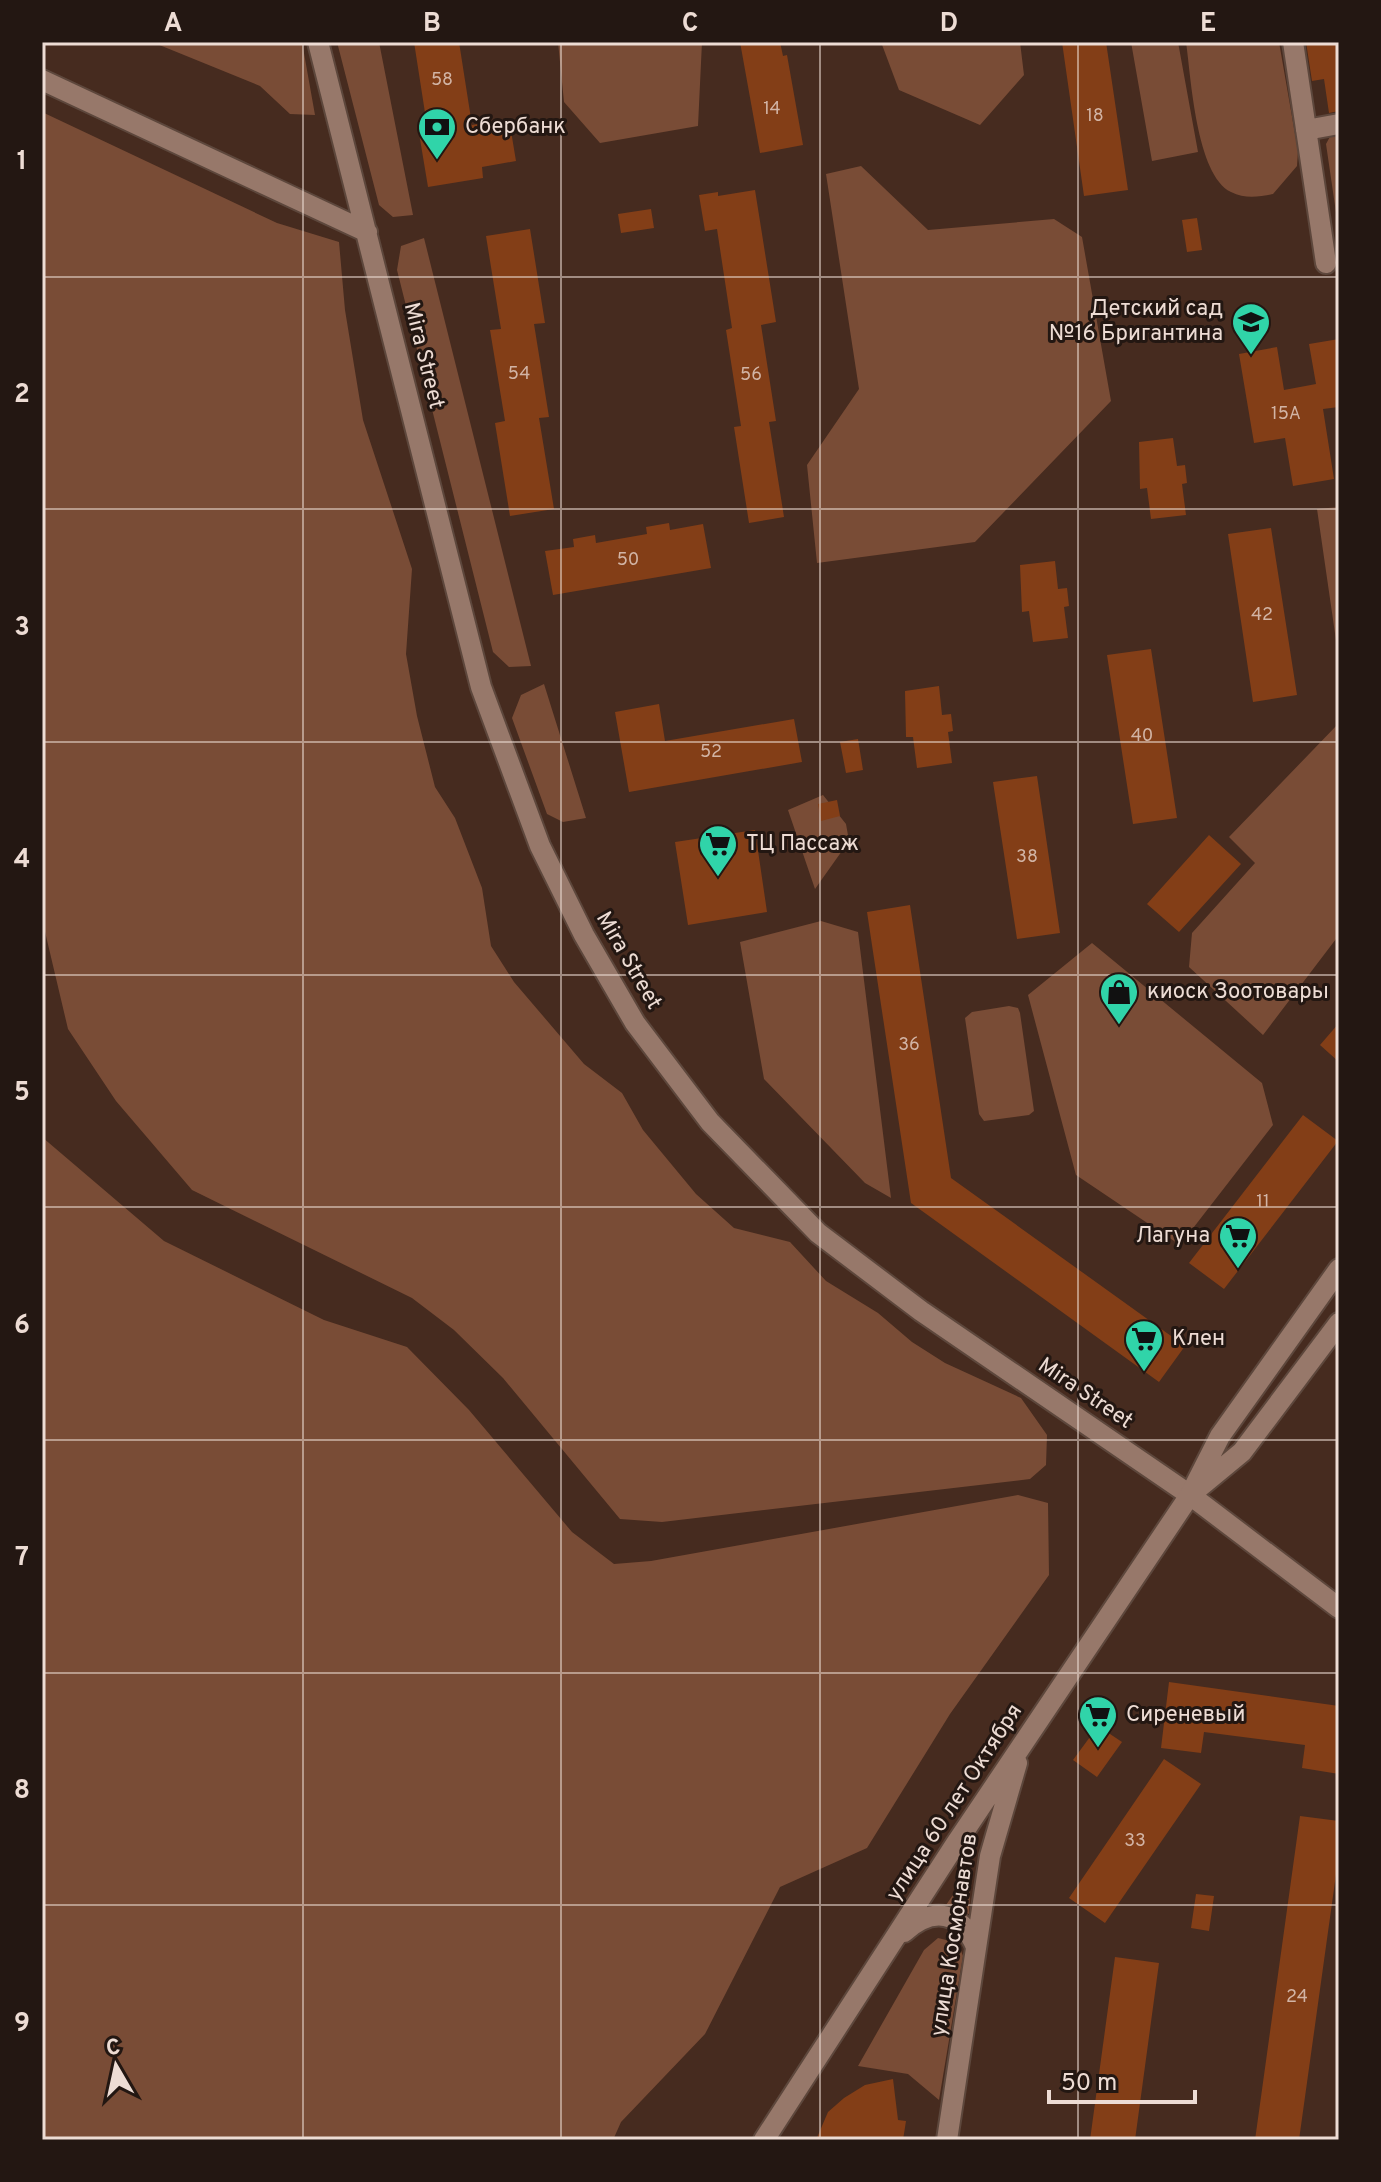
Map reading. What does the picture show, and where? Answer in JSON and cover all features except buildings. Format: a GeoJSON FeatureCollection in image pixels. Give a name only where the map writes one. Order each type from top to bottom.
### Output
{"type":"FeatureCollection","features":[{"type":"Feature","properties":{"kind":"street","name":"Mira Street"},"geometry":{"type":"LineString","coordinates":[[318,42],[481,687],[540,846],[584,935],[635,1023],[710,1122],[818,1233],[921,1311],[1190,1495],[1339,1608]]}},
{"type":"Feature","properties":{"kind":"street"},"geometry":{"type":"LineString","coordinates":[[1293,42],[1326,263]]}},
{"type":"Feature","properties":{"kind":"street"},"geometry":{"type":"LineString","coordinates":[[42,80],[367,232]]}},
{"type":"Feature","properties":{"kind":"street"},"geometry":{"type":"LineString","coordinates":[[1306,130],[1339,124]]}},
{"type":"Feature","properties":{"kind":"street","name":"улица 60 лет Октября"},"geometry":{"type":"LineString","coordinates":[[764,2140],[955,1845],[1190,1495],[1220,1436],[1253,1386],[1339,1269]]}},
{"type":"Feature","properties":{"kind":"street","name":"улица 60 лет Октября"},"geometry":{"type":"LineString","coordinates":[[1190,1495],[1242,1452],[1339,1323]]}},
{"type":"Feature","properties":{"kind":"street","name":"улица Космонавтов"},"geometry":{"type":"LineString","coordinates":[[947,2140],[990,1856],[1024,1741]]}},
{"type":"Feature","properties":{"kind":"street"},"geometry":{"type":"LineString","coordinates":[[955,1845],[970,1835],[982,1835],[990,1856]]}},
{"type":"Feature","properties":{"kind":"street"},"geometry":{"type":"LineString","coordinates":[[893,1943],[918,1919],[938,1915],[957,1919],[969,1930],[976,1947]]}},
{"type":"Feature","properties":{"kind":"shaded area"},"geometry":{"type":"Polygon","coordinates":[[[152,42],[302,42],[315,115],[290,114],[260,86],[152,42]]]}},
{"type":"Feature","properties":{"kind":"shaded area"},"geometry":{"type":"Polygon","coordinates":[[[337,42],[379,42],[413,215],[393,217],[379,205],[337,42]]]}},
{"type":"Feature","properties":{"kind":"shaded area"},"geometry":{"type":"Polygon","coordinates":[[[558,42],[702,42],[698,126],[600,143],[564,102],[558,42]]]}},
{"type":"Feature","properties":{"kind":"shaded area"},"geometry":{"type":"Polygon","coordinates":[[[881,42],[1020,42],[1024,75],[980,125],[899,90],[881,42]]]}},
{"type":"Feature","properties":{"kind":"shaded area"},"geometry":{"type":"Polygon","coordinates":[[[1131,42],[1178,42],[1198,152],[1152,161],[1131,42]]]}},
{"type":"Feature","properties":{"kind":"shaded area"},"geometry":{"type":"Polygon","coordinates":[[[1186,42],[1279,42],[1298,151],[1297,166],[1273,194],[1241,196],[1219,182],[1210,166],[1197,124],[1186,42]]]}},
{"type":"Feature","properties":{"kind":"shaded area"},"geometry":{"type":"Polygon","coordinates":[[[42,112],[277,223],[339,242],[345,310],[363,420],[412,569],[406,654],[417,716],[435,787],[455,818],[482,888],[491,946],[514,982],[584,1064],[622,1093],[643,1130],[696,1194],[734,1228],[790,1242],[826,1281],[878,1313],[912,1342],[945,1363],[1021,1398],[1047,1435],[1046,1465],[1030,1479],[662,1522],[620,1519],[503,1378],[454,1330],[412,1298],[192,1190],[116,1101],[68,1029],[42,919],[42,112]]]}},
{"type":"Feature","properties":{"kind":"shaded area"},"geometry":{"type":"Polygon","coordinates":[[[1339,130],[1339,233],[1326,144],[1333,131],[1339,130]]]}},
{"type":"Feature","properties":{"kind":"shaded area"},"geometry":{"type":"Polygon","coordinates":[[[861,166],[928,230],[1054,219],[1082,237],[1111,401],[975,542],[817,563],[807,465],[859,389],[826,174],[861,166]]]}},
{"type":"Feature","properties":{"kind":"shaded area"},"geometry":{"type":"Polygon","coordinates":[[[424,238],[531,666],[509,667],[493,652],[397,270],[401,246],[424,238]]]}},
{"type":"Feature","properties":{"kind":"shaded area"},"geometry":{"type":"Polygon","coordinates":[[[1339,507],[1339,661],[1317,509],[1339,507]]]}},
{"type":"Feature","properties":{"kind":"shaded area"},"geometry":{"type":"Polygon","coordinates":[[[544,684],[586,818],[563,822],[547,814],[512,718],[521,695],[544,684]]]}},
{"type":"Feature","properties":{"kind":"shaded area"},"geometry":{"type":"Polygon","coordinates":[[[1339,723],[1339,935],[1263,1035],[1189,967],[1192,933],[1255,863],[1229,837],[1339,723]]]}},
{"type":"Feature","properties":{"kind":"shaded area"},"geometry":{"type":"Polygon","coordinates":[[[823,795],[846,824],[849,841],[815,889],[788,810],[823,795]]]}},
{"type":"Feature","properties":{"kind":"shaded area"},"geometry":{"type":"Polygon","coordinates":[[[821,921],[858,932],[891,1198],[865,1183],[764,1079],[740,942],[821,921]]]}},
{"type":"Feature","properties":{"kind":"shaded area"},"geometry":{"type":"Polygon","coordinates":[[[1092,943],[1262,1083],[1273,1125],[1180,1245],[1076,1175],[1028,995],[1092,943]]]}},
{"type":"Feature","properties":{"kind":"shaded area"},"geometry":{"type":"Polygon","coordinates":[[[1009,1006],[1018,1008],[1020,1013],[1034,1111],[1029,1115],[984,1121],[979,1114],[965,1018],[972,1012],[1009,1006]]]}},
{"type":"Feature","properties":{"kind":"shaded area"},"geometry":{"type":"Polygon","coordinates":[[[42,1137],[164,1241],[324,1320],[407,1347],[469,1410],[572,1532],[614,1564],[651,1561],[1018,1495],[1048,1503],[1049,1575],[950,1714],[867,1848],[780,1887],[705,2034],[621,2122],[613,2140],[42,2140],[42,1137]]]}},
{"type":"Feature","properties":{"kind":"shaded area"},"geometry":{"type":"Polygon","coordinates":[[[971,1869],[969,1914],[946,1905],[971,1869]]]}},
{"type":"Feature","properties":{"kind":"shaded area"},"geometry":{"type":"Polygon","coordinates":[[[938,1938],[958,1943],[963,1956],[939,2100],[908,2074],[858,2066],[924,1950],[938,1938]]]}},
{"type":"Feature","properties":{"kind":"place","name":"Сбербанк"},"geometry":{"type":"Point","coordinates":[437,161]}},
{"type":"Feature","properties":{"kind":"place","name":"Детский сад №16 Бригантина"},"geometry":{"type":"Point","coordinates":[1251,356]}},
{"type":"Feature","properties":{"kind":"place","name":"ТЦ Пассаж"},"geometry":{"type":"Point","coordinates":[718,878]}},
{"type":"Feature","properties":{"kind":"place","name":"киоск Зоотовары"},"geometry":{"type":"Point","coordinates":[1119,1026]}},
{"type":"Feature","properties":{"kind":"place","name":"Лагуна"},"geometry":{"type":"Point","coordinates":[1238,1270]}},
{"type":"Feature","properties":{"kind":"place","name":"Клен"},"geometry":{"type":"Point","coordinates":[1144,1373]}},
{"type":"Feature","properties":{"kind":"place","name":"Сиреневый"},"geometry":{"type":"Point","coordinates":[1098,1749]}}]}
